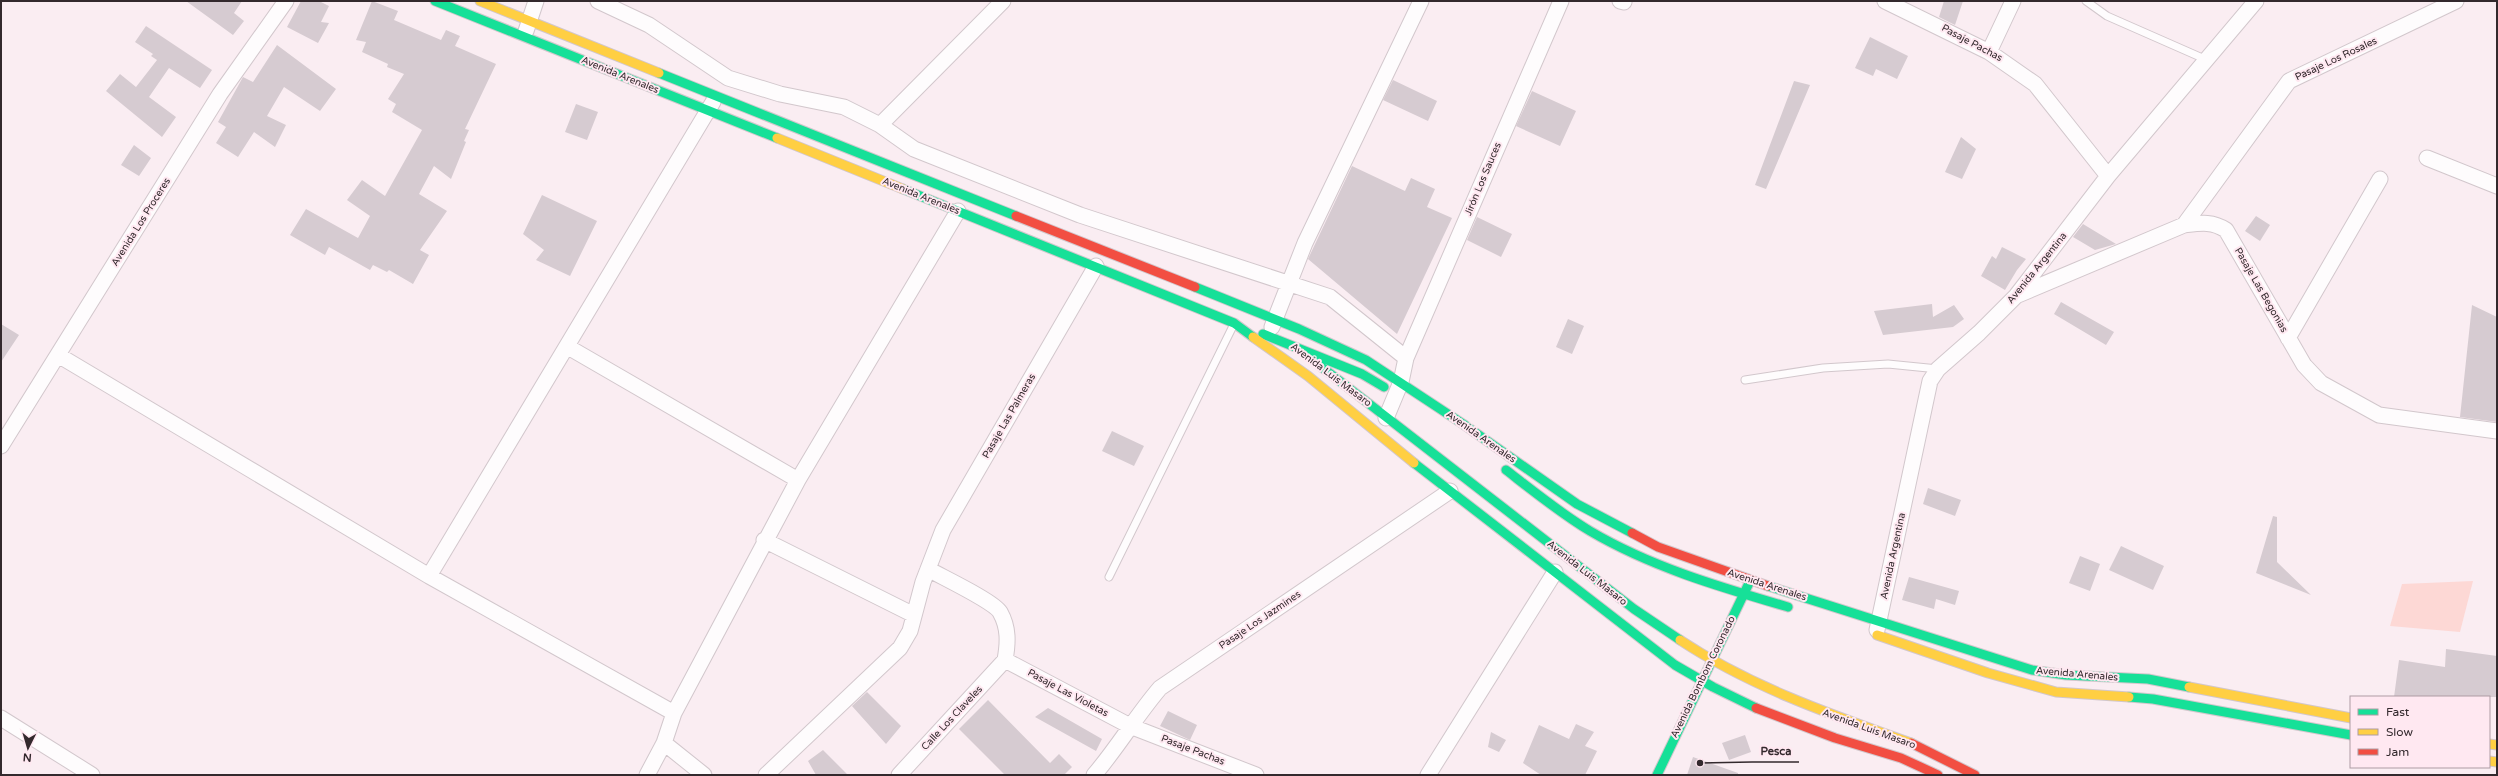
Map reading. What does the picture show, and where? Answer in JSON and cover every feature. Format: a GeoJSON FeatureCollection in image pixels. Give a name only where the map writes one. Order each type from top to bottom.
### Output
{"type":"FeatureCollection","features":[{"type":"Feature","properties":{"kind":"main road","name":"Avenida Arenales"},"geometry":{"type":"LineString","coordinates":[[435,1],[1096,266],[1234,323],[1308,376],[1381,436]]}},
{"type":"Feature","properties":{"kind":"main road","name":"Avenida Arenales"},"geometry":{"type":"LineString","coordinates":[[480,1],[1238,305],[1271,328],[1366,360],[1400,391],[1577,504],[1658,547],[1750,580],[1875,630],[2032,670],[2066,675],[2148,679],[2350,718]]}},
{"type":"Feature","properties":{"kind":"main road"},"geometry":{"type":"LineString","coordinates":[[1234,323],[1271,328],[1292,345],[1400,391]]}},
{"type":"Feature","properties":{"kind":"main road","name":"Avenida Luis Masaro"},"geometry":{"type":"LineString","coordinates":[[1292,345],[1634,609],[1711,658],[1804,705],[1915,745],[1975,775]]}},
{"type":"Feature","properties":{"kind":"main road","name":"Avenida Luis Masaro"},"geometry":{"type":"LineString","coordinates":[[1381,436],[1675,665],[1700,681],[1769,714],[1836,739],[1892,755],[1938,775]]}},
{"type":"Feature","properties":{"kind":"main road"},"geometry":{"type":"LineString","coordinates":[[1497,464],[1551,505],[1602,538],[1648,560],[1744,594],[1796,610]]}},
{"type":"Feature","properties":{"kind":"main road","name":"Avenida Bombom Coronado"},"geometry":{"type":"LineString","coordinates":[[1657,775],[1700,681],[1750,580]]}},
{"type":"Feature","properties":{"kind":"main road"},"geometry":{"type":"LineString","coordinates":[[1875,630],[1988,673],[2056,692],[2153,699],[2350,735]]}},
{"type":"Feature","properties":{"kind":"street","name":"Avenida Los Proceres"},"geometry":{"type":"LineString","coordinates":[[1,446],[220,94],[286,1]]}},
{"type":"Feature","properties":{"kind":"street"},"geometry":{"type":"LineString","coordinates":[[524,37],[536,1]]}},
{"type":"Feature","properties":{"kind":"street"},"geometry":{"type":"LineString","coordinates":[[598,1],[649,25],[728,78],[780,94],[844,107],[880,125],[914,149],[1080,216],[1289,282],[1330,297],[1406,358]]}},
{"type":"Feature","properties":{"kind":"street"},"geometry":{"type":"LineString","coordinates":[[880,125],[1003,1]]}},
{"type":"Feature","properties":{"kind":"street"},"geometry":{"type":"LineString","coordinates":[[1271,328],[1305,243],[1421,1]]}},
{"type":"Feature","properties":{"kind":"street","name":"Jirón Los Sauces"},"geometry":{"type":"LineString","coordinates":[[1400,391],[1406,358],[1561,1]]}},
{"type":"Feature","properties":{"kind":"street","name":"Pasaje Pachas"},"geometry":{"type":"LineString","coordinates":[[1885,1],[1989,52],[2035,84],[2108,176]]}},
{"type":"Feature","properties":{"kind":"street"},"geometry":{"type":"LineString","coordinates":[[1989,52],[2013,1]]}},
{"type":"Feature","properties":{"kind":"street","name":"Avenida Argentina"},"geometry":{"type":"LineString","coordinates":[[1875,630],[1930,381],[1938,369],[1979,333],[2016,296],[2108,176],[2256,1]]}},
{"type":"Feature","properties":{"kind":"street","name":"Pasaje Los Rosales"},"geometry":{"type":"LineString","coordinates":[[2184,225],[2289,81],[2456,1]]}},
{"type":"Feature","properties":{"kind":"street"},"geometry":{"type":"LineString","coordinates":[[429,576],[568,347],[717,96]]}},
{"type":"Feature","properties":{"kind":"street"},"geometry":{"type":"LineString","coordinates":[[2427,158],[2497,186]]}},
{"type":"Feature","properties":{"kind":"street"},"geometry":{"type":"LineString","coordinates":[[2288,338],[2380,179]]}},
{"type":"Feature","properties":{"kind":"street"},"geometry":{"type":"LineString","coordinates":[[647,775],[664,743],[674,714],[764,540],[958,211]]}},
{"type":"Feature","properties":{"kind":"street","name":"Pasaje Las Begonias"},"geometry":{"type":"LineString","coordinates":[[2016,296],[2184,225],[2206,222],[2217,224],[2226,230],[2304,365],[2321,383],[2379,415],[2497,431]]}},
{"type":"Feature","properties":{"kind":"street","name":"Pasaje Las Palmeras"},"geometry":{"type":"LineString","coordinates":[[766,775],[900,648],[910,631],[928,569],[943,530],[1096,266]]}},
{"type":"Feature","properties":{"kind":"street"},"geometry":{"type":"LineString","coordinates":[[568,347],[798,480]]}},
{"type":"Feature","properties":{"kind":"street"},"geometry":{"type":"LineString","coordinates":[[58,355],[429,576],[674,714]]}},
{"type":"Feature","properties":{"kind":"street"},"geometry":{"type":"LineString","coordinates":[[1386,418],[1400,391]]}},
{"type":"Feature","properties":{"kind":"street","name":"Pasaje Los Jazmines"},"geometry":{"type":"LineString","coordinates":[[1094,775],[1108,759],[1130,726],[1160,688],[1450,491]]}},
{"type":"Feature","properties":{"kind":"street"},"geometry":{"type":"LineString","coordinates":[[764,540],[914,615]]}},
{"type":"Feature","properties":{"kind":"street"},"geometry":{"type":"LineString","coordinates":[[928,569],[999,610],[1005,624],[1008,640],[1005,660]]}},
{"type":"Feature","properties":{"kind":"street"},"geometry":{"type":"LineString","coordinates":[[1428,775],[1555,572]]}},
{"type":"Feature","properties":{"kind":"street","name":"Pasaje Las Violetas"},"geometry":{"type":"LineString","coordinates":[[1005,660],[1130,726]]}},
{"type":"Feature","properties":{"kind":"street","name":"Calle Los Claveles"},"geometry":{"type":"LineString","coordinates":[[899,775],[1005,660]]}},
{"type":"Feature","properties":{"kind":"street"},"geometry":{"type":"LineString","coordinates":[[1,718],[92,775]]}},
{"type":"Feature","properties":{"kind":"street","name":"Pasaje Pachas"},"geometry":{"type":"LineString","coordinates":[[1130,726],[1256,775]]}},
{"type":"Feature","properties":{"kind":"street"},"geometry":{"type":"LineString","coordinates":[[664,743],[704,775]]}},
{"type":"Feature","properties":{"kind":"lane"},"geometry":{"type":"LineString","coordinates":[[2086,1],[2108,16],[2207,60]]}},
{"type":"Feature","properties":{"kind":"lane"},"geometry":{"type":"LineString","coordinates":[[1109,577],[1234,323]]}},
{"type":"Feature","properties":{"kind":"lane"},"geometry":{"type":"LineString","coordinates":[[1745,380],[1823,368],[1888,364],[1938,369]]}},
{"type":"Feature","properties":{"kind":"shaded area"},"geometry":{"type":"Polygon","coordinates":[[[2473,581],[2460,632],[2390,626],[2402,584],[2473,581]]]}},
{"type":"Feature","properties":{"kind":"building"},"geometry":{"type":"Polygon","coordinates":[[[186,1],[242,1],[234,13],[244,21],[233,35],[186,1]]]}},
{"type":"Feature","properties":{"kind":"building"},"geometry":{"type":"Polygon","coordinates":[[[301,1],[319,1],[329,6],[321,22],[329,23],[318,43],[287,27],[301,1]]]}},
{"type":"Feature","properties":{"kind":"building"},"geometry":{"type":"Polygon","coordinates":[[[372,1],[398,11],[394,20],[441,40],[446,30],[460,36],[455,46],[496,64],[465,129],[469,130],[464,141],[466,142],[451,179],[434,166],[419,194],[447,211],[420,250],[429,255],[413,284],[389,270],[387,272],[373,265],[370,270],[329,247],[325,255],[290,235],[306,209],[358,238],[370,216],[347,200],[362,180],[385,196],[422,130],[392,112],[396,104],[388,99],[404,74],[387,67],[388,64],[362,52],[366,42],[356,40],[372,1]]]}},
{"type":"Feature","properties":{"kind":"building"},"geometry":{"type":"Polygon","coordinates":[[[1944,1],[1963,1],[1955,25],[1939,17],[1944,1]]]}},
{"type":"Feature","properties":{"kind":"building"},"geometry":{"type":"Polygon","coordinates":[[[146,26],[212,70],[200,88],[169,68],[149,97],[176,117],[162,137],[106,91],[120,74],[136,87],[157,60],[151,56],[153,54],[135,42],[146,26]]]}},
{"type":"Feature","properties":{"kind":"building"},"geometry":{"type":"Polygon","coordinates":[[[1870,37],[1908,56],[1897,79],[1876,69],[1873,76],[1855,68],[1870,37]]]}},
{"type":"Feature","properties":{"kind":"building"},"geometry":{"type":"Polygon","coordinates":[[[277,45],[336,89],[320,111],[284,87],[267,116],[286,125],[275,147],[254,132],[238,157],[216,143],[226,127],[218,122],[243,77],[253,82],[277,45]]]}},
{"type":"Feature","properties":{"kind":"building"},"geometry":{"type":"Polygon","coordinates":[[[1393,80],[1437,101],[1428,121],[1383,100],[1393,80]]]}},
{"type":"Feature","properties":{"kind":"building"},"geometry":{"type":"Polygon","coordinates":[[[1794,81],[1810,85],[1766,189],[1755,185],[1794,81]]]}},
{"type":"Feature","properties":{"kind":"building"},"geometry":{"type":"Polygon","coordinates":[[[1532,91],[1576,111],[1560,146],[1516,126],[1532,91]]]}},
{"type":"Feature","properties":{"kind":"building"},"geometry":{"type":"Polygon","coordinates":[[[576,104],[598,112],[587,140],[565,132],[576,104]]]}},
{"type":"Feature","properties":{"kind":"building"},"geometry":{"type":"Polygon","coordinates":[[[1961,137],[1976,149],[1962,179],[1945,172],[1961,137]]]}},
{"type":"Feature","properties":{"kind":"building"},"geometry":{"type":"Polygon","coordinates":[[[134,145],[151,158],[139,176],[121,165],[134,145]]]}},
{"type":"Feature","properties":{"kind":"building"},"geometry":{"type":"Polygon","coordinates":[[[1352,166],[1405,191],[1411,178],[1435,189],[1427,207],[1452,218],[1397,334],[1308,259],[1352,166]]]}},
{"type":"Feature","properties":{"kind":"building"},"geometry":{"type":"Polygon","coordinates":[[[542,195],[597,221],[570,276],[536,260],[544,250],[523,234],[542,195]]]}},
{"type":"Feature","properties":{"kind":"building"},"geometry":{"type":"Polygon","coordinates":[[[2256,216],[2270,225],[2260,241],[2245,231],[2256,216]]]}},
{"type":"Feature","properties":{"kind":"building"},"geometry":{"type":"Polygon","coordinates":[[[1477,217],[1512,234],[1501,257],[1467,240],[1477,217]]]}},
{"type":"Feature","properties":{"kind":"building"},"geometry":{"type":"Polygon","coordinates":[[[2083,224],[2116,244],[2095,250],[2073,237],[2083,224]]]}},
{"type":"Feature","properties":{"kind":"building"},"geometry":{"type":"Polygon","coordinates":[[[2002,247],[2026,259],[2017,270],[2005,290],[1981,276],[1992,256],[1996,259],[2002,247]]]}},
{"type":"Feature","properties":{"kind":"building"},"geometry":{"type":"Polygon","coordinates":[[[2061,302],[2114,332],[2106,345],[2054,314],[2061,302]]]}},
{"type":"Feature","properties":{"kind":"building"},"geometry":{"type":"Polygon","coordinates":[[[1932,304],[1933,317],[1954,305],[1964,319],[1953,327],[1883,335],[1874,311],[1932,304]]]}},
{"type":"Feature","properties":{"kind":"building"},"geometry":{"type":"Polygon","coordinates":[[[2472,305],[2497,317],[2497,422],[2460,417],[2472,305]]]}},
{"type":"Feature","properties":{"kind":"building"},"geometry":{"type":"Polygon","coordinates":[[[1568,319],[1584,326],[1572,354],[1556,347],[1568,319]]]}},
{"type":"Feature","properties":{"kind":"building"},"geometry":{"type":"Polygon","coordinates":[[[1,324],[19,335],[1,362],[1,324]]]}},
{"type":"Feature","properties":{"kind":"building"},"geometry":{"type":"Polygon","coordinates":[[[1112,431],[1144,446],[1134,466],[1102,451],[1112,431]]]}},
{"type":"Feature","properties":{"kind":"building"},"geometry":{"type":"Polygon","coordinates":[[[1928,488],[1961,500],[1955,516],[1923,504],[1928,488]]]}},
{"type":"Feature","properties":{"kind":"building"},"geometry":{"type":"Polygon","coordinates":[[[2273,516],[2277,517],[2277,562],[2311,595],[2256,573],[2273,516]]]}},
{"type":"Feature","properties":{"kind":"building"},"geometry":{"type":"Polygon","coordinates":[[[2121,546],[2164,566],[2153,590],[2109,570],[2121,546]]]}},
{"type":"Feature","properties":{"kind":"building"},"geometry":{"type":"Polygon","coordinates":[[[2080,556],[2100,564],[2090,591],[2069,583],[2080,556]]]}},
{"type":"Feature","properties":{"kind":"building"},"geometry":{"type":"Polygon","coordinates":[[[1909,577],[1959,591],[1955,605],[1936,599],[1934,609],[1902,600],[1909,577]]]}},
{"type":"Feature","properties":{"kind":"building"},"geometry":{"type":"Polygon","coordinates":[[[2446,649],[2497,656],[2497,697],[2394,696],[2399,660],[2445,667],[2446,649]]]}},
{"type":"Feature","properties":{"kind":"building"},"geometry":{"type":"Polygon","coordinates":[[[867,692],[901,726],[886,744],[852,706],[867,692]]]}},
{"type":"Feature","properties":{"kind":"building"},"geometry":{"type":"Polygon","coordinates":[[[988,700],[1050,763],[1059,754],[1072,767],[1064,775],[1005,775],[959,729],[988,700]]]}},
{"type":"Feature","properties":{"kind":"building"},"geometry":{"type":"Polygon","coordinates":[[[1048,708],[1102,739],[1096,751],[1035,717],[1048,708]]]}},
{"type":"Feature","properties":{"kind":"building"},"geometry":{"type":"Polygon","coordinates":[[[1168,711],[1197,725],[1190,740],[1160,726],[1168,711]]]}},
{"type":"Feature","properties":{"kind":"building"},"geometry":{"type":"Polygon","coordinates":[[[1576,724],[1594,732],[1585,746],[1597,751],[1585,775],[1541,775],[1523,763],[1539,725],[1569,739],[1576,724]]]}},
{"type":"Feature","properties":{"kind":"building"},"geometry":{"type":"Polygon","coordinates":[[[1491,732],[1506,740],[1499,752],[1488,747],[1491,732]]]}},
{"type":"Feature","properties":{"kind":"building"},"geometry":{"type":"Polygon","coordinates":[[[1745,735],[1751,752],[1729,760],[1722,743],[1745,735]]]}},
{"type":"Feature","properties":{"kind":"building"},"geometry":{"type":"Polygon","coordinates":[[[823,750],[848,775],[816,775],[808,761],[823,750]]]}},
{"type":"Feature","properties":{"kind":"building"},"geometry":{"type":"Polygon","coordinates":[[[1693,757],[1738,773],[1738,775],[1687,775],[1693,757]]]}},
{"type":"Feature","properties":{"kind":"traffic: fast"},"geometry":{"type":"LineString","coordinates":[[435,1],[777,138]]}},
{"type":"Feature","properties":{"kind":"traffic: fast"},"geometry":{"type":"LineString","coordinates":[[659,73],[1016,216]]}},
{"type":"Feature","properties":{"kind":"traffic: fast"},"geometry":{"type":"LineString","coordinates":[[903,189],[1234,323],[1253,337]]}},
{"type":"Feature","properties":{"kind":"traffic: fast"},"geometry":{"type":"LineString","coordinates":[[1195,287],[1299,329],[1366,360],[1463,424],[1577,504],[1632,533]]}},
{"type":"Feature","properties":{"kind":"traffic: fast"},"geometry":{"type":"LineString","coordinates":[[1263,334],[1362,374],[1384,387]]}},
{"type":"Feature","properties":{"kind":"traffic: fast"},"geometry":{"type":"LineString","coordinates":[[1319,365],[1634,609],[1680,640]]}},
{"type":"Feature","properties":{"kind":"traffic: fast"},"geometry":{"type":"LineString","coordinates":[[1414,463],[1675,665],[1713,687],[1756,708]]}},
{"type":"Feature","properties":{"kind":"traffic: fast"},"geometry":{"type":"LineString","coordinates":[[1506,470],[1568,517],[1613,544],[1686,575],[1788,607]]}},
{"type":"Feature","properties":{"kind":"traffic: fast"},"geometry":{"type":"LineString","coordinates":[[1657,775],[1750,581]]}},
{"type":"Feature","properties":{"kind":"traffic: fast"},"geometry":{"type":"LineString","coordinates":[[1768,586],[2032,670],[2066,675],[2148,679],[2189,687]]}},
{"type":"Feature","properties":{"kind":"traffic: fast"},"geometry":{"type":"LineString","coordinates":[[2129,697],[2153,699],[2350,735]]}},
{"type":"Feature","properties":{"kind":"traffic: slow"},"geometry":{"type":"LineString","coordinates":[[480,1],[659,73]]}},
{"type":"Feature","properties":{"kind":"traffic: slow"},"geometry":{"type":"LineString","coordinates":[[777,138],[903,189]]}},
{"type":"Feature","properties":{"kind":"traffic: slow"},"geometry":{"type":"LineString","coordinates":[[1253,337],[1308,376],[1414,463]]}},
{"type":"Feature","properties":{"kind":"traffic: slow"},"geometry":{"type":"LineString","coordinates":[[1877,635],[1988,673],[2056,692],[2129,697]]}},
{"type":"Feature","properties":{"kind":"traffic: slow"},"geometry":{"type":"LineString","coordinates":[[1680,640],[1735,672],[1792,699],[1911,743]]}},
{"type":"Feature","properties":{"kind":"traffic: slow"},"geometry":{"type":"LineString","coordinates":[[2189,687],[2350,718]]}},
{"type":"Feature","properties":{"kind":"traffic: slow"},"geometry":{"type":"LineString","coordinates":[[2490,744],[2497,745]]}},
{"type":"Feature","properties":{"kind":"traffic: slow"},"geometry":{"type":"LineString","coordinates":[[2490,761],[2497,762]]}},
{"type":"Feature","properties":{"kind":"traffic: jam"},"geometry":{"type":"LineString","coordinates":[[1016,216],[1195,287]]}},
{"type":"Feature","properties":{"kind":"traffic: jam"},"geometry":{"type":"LineString","coordinates":[[1632,533],[1658,547],[1768,586]]}},
{"type":"Feature","properties":{"kind":"traffic: jam"},"geometry":{"type":"LineString","coordinates":[[1756,708],[1835,738],[1901,758],[1938,775]]}},
{"type":"Feature","properties":{"kind":"traffic: jam"},"geometry":{"type":"LineString","coordinates":[[1911,743],[1975,775]]}},
{"type":"Feature","properties":{"kind":"place","name":"Pesca"},"geometry":{"type":"Point","coordinates":[1700,763]}}]}
